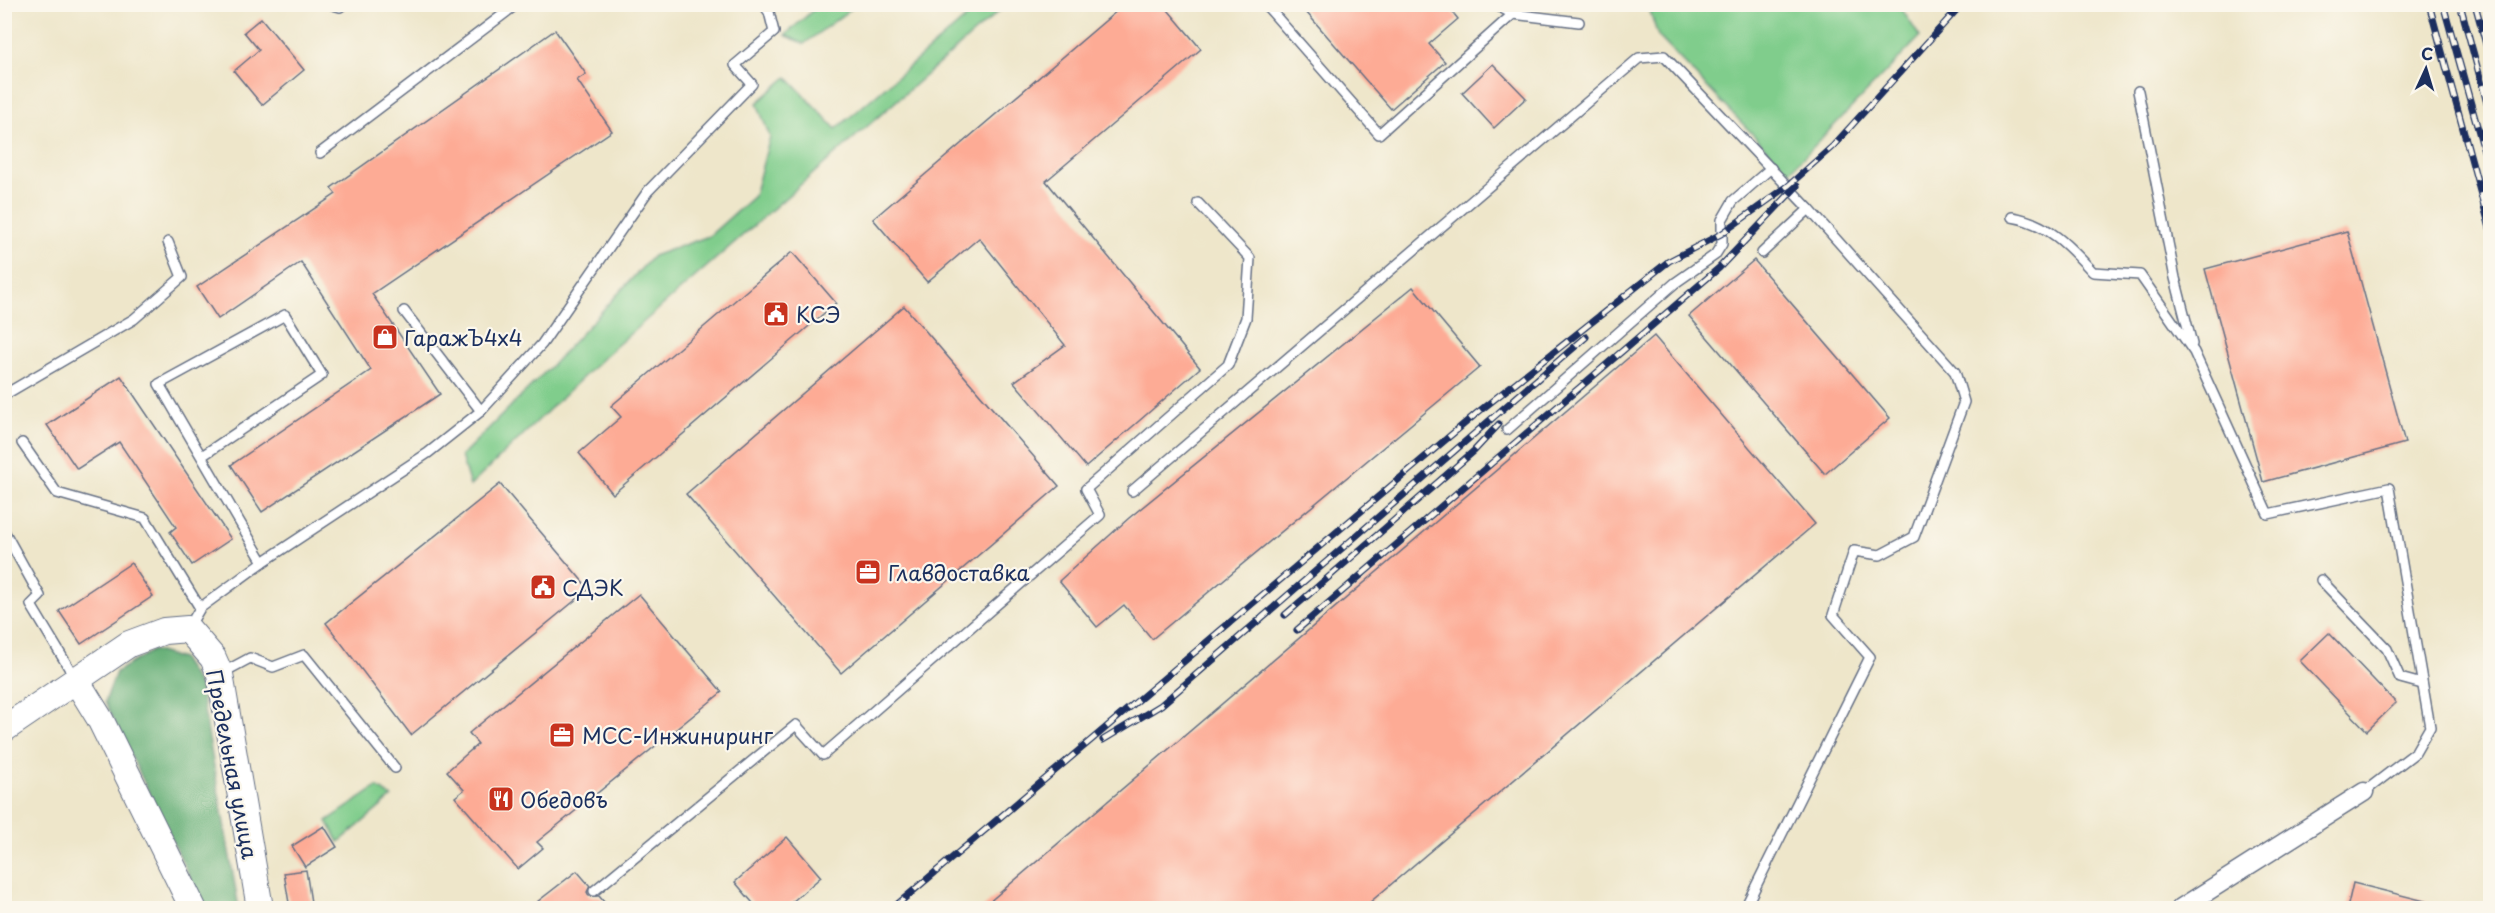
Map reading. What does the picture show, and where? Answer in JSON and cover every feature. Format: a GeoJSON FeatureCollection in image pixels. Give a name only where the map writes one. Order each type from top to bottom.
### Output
{"type":"FeatureCollection","features":[{"type":"Feature","properties":{"kind":"street","name":"Предельная улица"},"geometry":{"type":"LineString","coordinates":[[194,619],[220,674],[260,909]]}},
{"type":"Feature","properties":{"kind":"street"},"geometry":{"type":"LineString","coordinates":[[4,729],[129,644],[194,619]]}},
{"type":"Feature","properties":{"kind":"street"},"geometry":{"type":"LineString","coordinates":[[76,680],[100,720],[193,909]]}},
{"type":"Feature","properties":{"kind":"street"},"geometry":{"type":"LineString","coordinates":[[2181,909],[2364,792]]}},
{"type":"Feature","properties":{"kind":"lane"},"geometry":{"type":"LineString","coordinates":[[330,4],[340,7],[344,4]]}},
{"type":"Feature","properties":{"kind":"lane"},"geometry":{"type":"LineString","coordinates":[[320,153],[517,4]]}},
{"type":"Feature","properties":{"kind":"lane"},"geometry":{"type":"LineString","coordinates":[[22,443],[57,493],[145,518],[194,619],[263,562],[428,453],[481,411],[542,344],[648,191],[752,84],[735,65],[774,32],[769,12],[763,4]]}},
{"type":"Feature","properties":{"kind":"lane"},"geometry":{"type":"LineString","coordinates":[[1265,4],[1378,134],[1514,14]]}},
{"type":"Feature","properties":{"kind":"lane"},"geometry":{"type":"LineString","coordinates":[[1494,4],[1514,14],[1579,22]]}},
{"type":"Feature","properties":{"kind":"lane"},"geometry":{"type":"LineString","coordinates":[[1132,491],[1639,58],[1664,56],[1809,209],[1955,372],[1964,402],[1914,537],[1880,555],[1854,551],[1833,615],[1870,657],[1745,909]]}},
{"type":"Feature","properties":{"kind":"lane"},"geometry":{"type":"LineString","coordinates":[[2138,91],[2175,278],[2194,352],[2268,514],[2388,488],[2430,727],[2415,753],[2364,792]]}},
{"type":"Feature","properties":{"kind":"lane"},"geometry":{"type":"LineString","coordinates":[[1507,430],[1675,283],[1715,255],[1722,244],[1722,220],[1733,201],[1771,168]]}},
{"type":"Feature","properties":{"kind":"lane"},"geometry":{"type":"LineString","coordinates":[[594,891],[796,725],[823,755],[1100,515],[1086,489],[1228,364],[1246,318],[1250,258],[1198,203]]}},
{"type":"Feature","properties":{"kind":"lane"},"geometry":{"type":"LineString","coordinates":[[1762,253],[1809,209]]}},
{"type":"Feature","properties":{"kind":"lane"},"geometry":{"type":"LineString","coordinates":[[2012,217],[2033,220],[2065,242],[2093,272],[2140,275],[2194,352]]}},
{"type":"Feature","properties":{"kind":"lane"},"geometry":{"type":"LineString","coordinates":[[4,395],[134,319],[182,277],[168,242]]}},
{"type":"Feature","properties":{"kind":"lane"},"geometry":{"type":"LineString","coordinates":[[404,311],[481,411]]}},
{"type":"Feature","properties":{"kind":"lane"},"geometry":{"type":"LineString","coordinates":[[202,456],[322,375],[285,315],[159,384],[263,562]]}},
{"type":"Feature","properties":{"kind":"lane"},"geometry":{"type":"LineString","coordinates":[[4,531],[40,596],[31,605],[76,680]]}},
{"type":"Feature","properties":{"kind":"lane"},"geometry":{"type":"LineString","coordinates":[[2321,580],[2387,649],[2400,678],[2422,684]]}},
{"type":"Feature","properties":{"kind":"lane"},"geometry":{"type":"LineString","coordinates":[[220,674],[250,658],[273,667],[304,655],[395,768]]}},
{"type":"Feature","properties":{"kind":"green space"},"geometry":{"type":"Polygon","coordinates":[[[819,5],[856,5],[804,44],[785,35],[819,5]]]}},
{"type":"Feature","properties":{"kind":"green space"},"geometry":{"type":"Polygon","coordinates":[[[981,5],[1006,5],[607,354],[470,486],[461,456],[552,365],[653,256],[709,236],[754,196],[770,137],[757,103],[787,77],[836,129],[981,5]]]}},
{"type":"Feature","properties":{"kind":"green space"},"geometry":{"type":"Polygon","coordinates":[[[1648,5],[1899,5],[1920,37],[1789,172],[1658,36],[1648,5]]]}},
{"type":"Feature","properties":{"kind":"green space"},"geometry":{"type":"Polygon","coordinates":[[[153,650],[182,659],[200,687],[239,908],[205,908],[105,702],[116,672],[153,650]]]}},
{"type":"Feature","properties":{"kind":"green space"},"geometry":{"type":"Polygon","coordinates":[[[377,787],[392,797],[339,842],[327,821],[377,787]]]}},
{"type":"Feature","properties":{"kind":"building"},"geometry":{"type":"Polygon","coordinates":[[[1125,4],[1163,4],[1201,49],[1046,181],[1200,368],[1086,467],[1014,382],[1065,345],[979,238],[927,282],[873,219],[1125,4]]]}},
{"type":"Feature","properties":{"kind":"building"},"geometry":{"type":"Polygon","coordinates":[[[1299,4],[1446,4],[1458,19],[1429,44],[1445,62],[1391,109],[1299,4]]]}},
{"type":"Feature","properties":{"kind":"building"},"geometry":{"type":"Polygon","coordinates":[[[261,18],[304,70],[262,105],[234,71],[259,50],[244,32],[261,18]]]}},
{"type":"Feature","properties":{"kind":"building"},"geometry":{"type":"Polygon","coordinates":[[[555,30],[586,74],[577,80],[612,131],[372,294],[440,394],[262,512],[231,465],[371,370],[301,262],[218,319],[197,287],[336,194],[331,188],[555,30]]]}},
{"type":"Feature","properties":{"kind":"building"},"geometry":{"type":"Polygon","coordinates":[[[1493,64],[1526,98],[1494,128],[1462,93],[1493,64]]]}},
{"type":"Feature","properties":{"kind":"building"},"geometry":{"type":"Polygon","coordinates":[[[2347,231],[2405,443],[2263,482],[2205,269],[2347,231]]]}},
{"type":"Feature","properties":{"kind":"building"},"geometry":{"type":"Polygon","coordinates":[[[792,252],[836,303],[613,494],[579,453],[621,417],[611,406],[792,252]]]}},
{"type":"Feature","properties":{"kind":"building"},"geometry":{"type":"Polygon","coordinates":[[[1754,260],[1890,418],[1825,474],[1689,316],[1754,260]]]}},
{"type":"Feature","properties":{"kind":"building"},"geometry":{"type":"Polygon","coordinates":[[[1413,287],[1480,367],[1152,639],[1124,605],[1097,627],[1059,581],[1129,518],[1413,287]]]}},
{"type":"Feature","properties":{"kind":"building"},"geometry":{"type":"Polygon","coordinates":[[[904,306],[1059,486],[841,673],[686,494],[904,306]]]}},
{"type":"Feature","properties":{"kind":"building"},"geometry":{"type":"Polygon","coordinates":[[[1654,336],[1815,524],[1362,909],[981,909],[1654,336]]]}},
{"type":"Feature","properties":{"kind":"building"},"geometry":{"type":"Polygon","coordinates":[[[121,376],[231,539],[192,565],[170,532],[176,527],[119,442],[77,469],[47,425],[121,376]]]}},
{"type":"Feature","properties":{"kind":"building"},"geometry":{"type":"Polygon","coordinates":[[[500,484],[589,589],[411,735],[326,623],[500,484]]]}},
{"type":"Feature","properties":{"kind":"building"},"geometry":{"type":"Polygon","coordinates":[[[131,563],[153,596],[81,644],[59,611],[131,563]]]}},
{"type":"Feature","properties":{"kind":"building"},"geometry":{"type":"Polygon","coordinates":[[[639,594],[722,692],[537,842],[543,848],[518,869],[455,797],[464,790],[447,771],[478,744],[469,733],[639,594]]]}},
{"type":"Feature","properties":{"kind":"building"},"geometry":{"type":"Polygon","coordinates":[[[2329,633],[2396,703],[2367,731],[2300,661],[2329,633]]]}},
{"type":"Feature","properties":{"kind":"building"},"geometry":{"type":"Polygon","coordinates":[[[324,826],[337,847],[305,867],[292,846],[324,826]]]}},
{"type":"Feature","properties":{"kind":"building"},"geometry":{"type":"Polygon","coordinates":[[[787,837],[821,877],[784,909],[758,909],[735,882],[787,837]]]}},
{"type":"Feature","properties":{"kind":"building"},"geometry":{"type":"Polygon","coordinates":[[[306,870],[312,909],[290,909],[284,873],[306,870]]]}},
{"type":"Feature","properties":{"kind":"building"},"geometry":{"type":"Polygon","coordinates":[[[577,871],[590,886],[587,892],[589,896],[599,896],[610,909],[528,909],[577,871]]]}},
{"type":"Feature","properties":{"kind":"building"},"geometry":{"type":"Polygon","coordinates":[[[2353,883],[2433,903],[2433,909],[2347,909],[2353,883]]]}},
{"type":"Feature","properties":{"kind":"railway"},"geometry":{"type":"LineString","coordinates":[[893,908],[1477,413],[1669,261],[1721,234],[1788,186],[1833,146],[1962,4]]}},
{"type":"Feature","properties":{"kind":"railway"},"geometry":{"type":"LineString","coordinates":[[2429,4],[2490,228]]}},
{"type":"Feature","properties":{"kind":"railway"},"geometry":{"type":"LineString","coordinates":[[2443,4],[2490,172]]}},
{"type":"Feature","properties":{"kind":"railway"},"geometry":{"type":"LineString","coordinates":[[2460,4],[2490,114]]}},
{"type":"Feature","properties":{"kind":"railway"},"geometry":{"type":"LineString","coordinates":[[2475,4],[2490,59]]}},
{"type":"Feature","properties":{"kind":"railway"},"geometry":{"type":"LineString","coordinates":[[2488,4],[2490,14]]}},
{"type":"Feature","properties":{"kind":"railway"},"geometry":{"type":"LineString","coordinates":[[1297,630],[1719,268],[1797,186]]}},
{"type":"Feature","properties":{"kind":"railway"},"geometry":{"type":"LineString","coordinates":[[1103,740],[1161,705],[1586,337]]}},
{"type":"Feature","properties":{"kind":"railway"},"geometry":{"type":"LineString","coordinates":[[1285,615],[1474,451],[1499,424]]}},
{"type":"Feature","properties":{"kind":"place","name":"КСЭ"},"geometry":{"type":"Point","coordinates":[776,314]}},
{"type":"Feature","properties":{"kind":"place","name":"ГаражЪ4х4"},"geometry":{"type":"Point","coordinates":[385,337]}},
{"type":"Feature","properties":{"kind":"place","name":"Главдоставка"},"geometry":{"type":"Point","coordinates":[868,572]}},
{"type":"Feature","properties":{"kind":"place","name":"СДЭК"},"geometry":{"type":"Point","coordinates":[543,587]}},
{"type":"Feature","properties":{"kind":"place","name":"МСС-Инжиниринг"},"geometry":{"type":"Point","coordinates":[562,735]}},
{"type":"Feature","properties":{"kind":"place","name":"Обедовъ"},"geometry":{"type":"Point","coordinates":[501,799]}}]}
